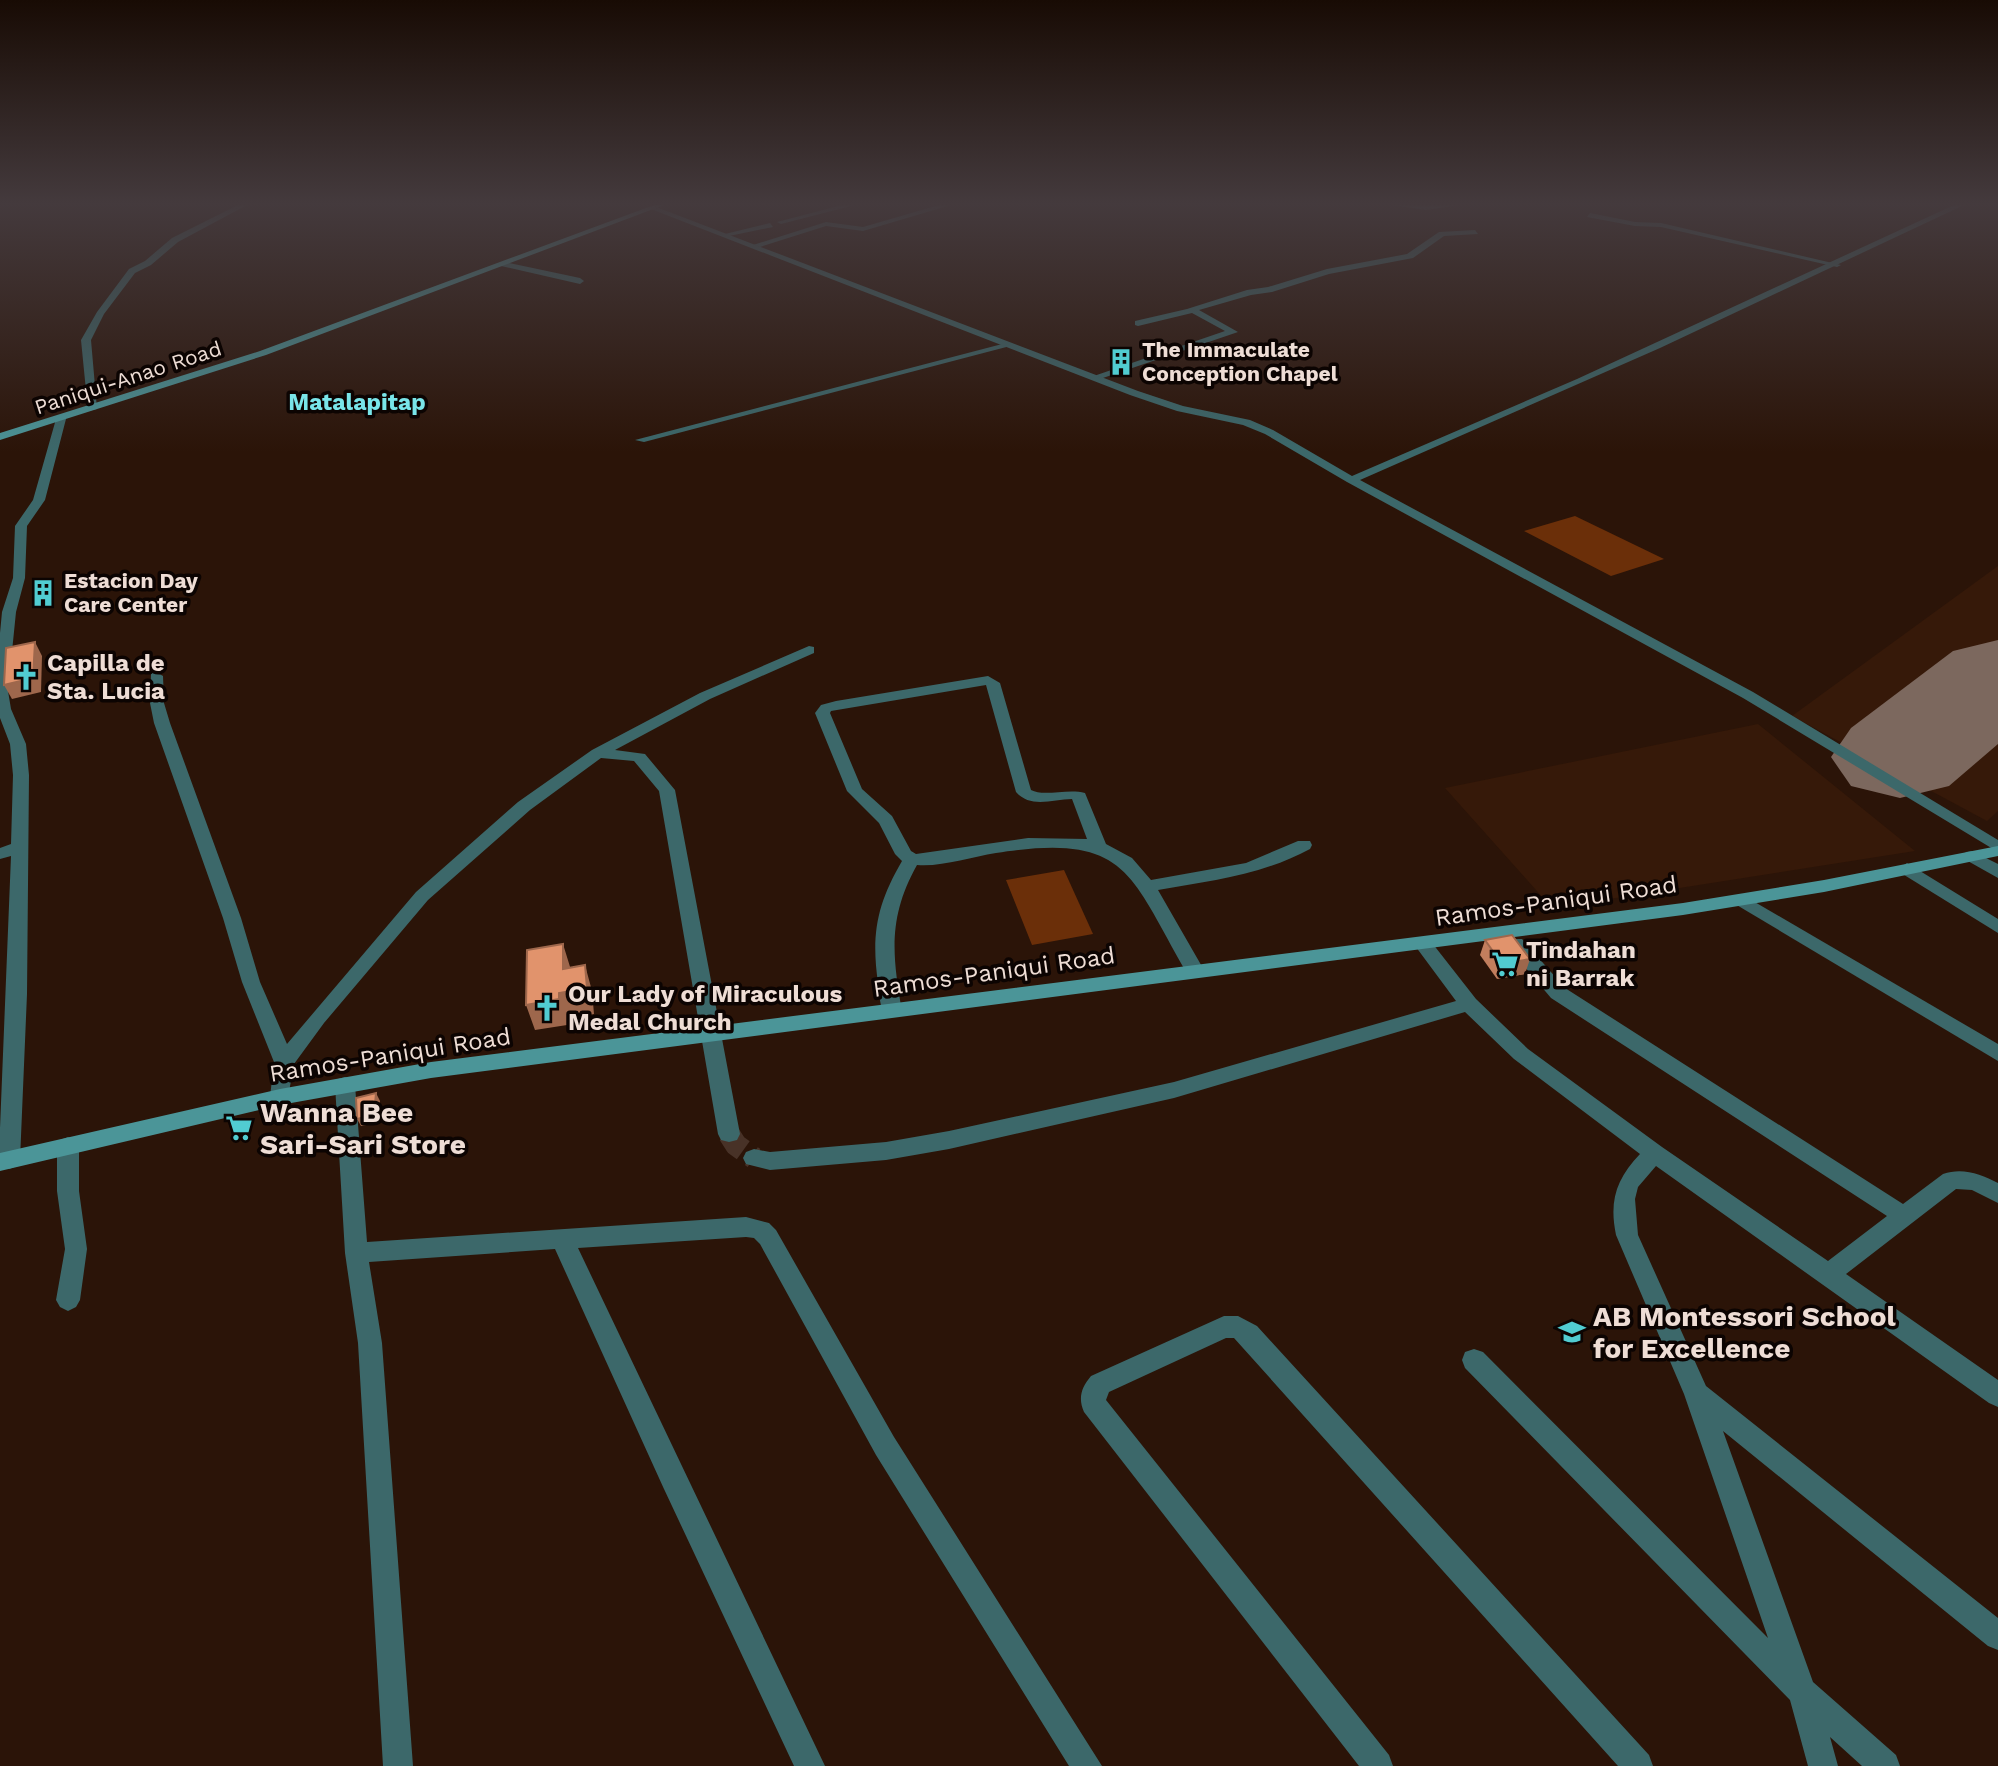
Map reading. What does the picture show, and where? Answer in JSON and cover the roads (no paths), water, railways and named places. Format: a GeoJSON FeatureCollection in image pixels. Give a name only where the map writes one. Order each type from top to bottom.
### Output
{"type":"FeatureCollection","features":[{"type":"Feature","properties":{"kind":"main road","name":"Paniqui-Anao Road"},"geometry":{"type":"LineString","coordinates":[[0,436],[61,419],[263,353],[441,287]]}},
{"type":"Feature","properties":{"kind":"main road","name":"Ramos-Paniqui Road"},"geometry":{"type":"LineString","coordinates":[[4,1161],[280,1097],[345,1085],[563,1052],[1741,901],[1998,849]]}},
{"type":"Feature","properties":{"kind":"street"},"geometry":{"type":"LineString","coordinates":[[92,409],[86,340],[100,314],[120,287]]}},
{"type":"Feature","properties":{"kind":"street"},"geometry":{"type":"LineString","coordinates":[[864,287],[1181,409],[1257,426],[1351,480],[1748,695],[1998,849]]}},
{"type":"Feature","properties":{"kind":"street"},"geometry":{"type":"LineString","coordinates":[[1139,323],[1273,287]]}},
{"type":"Feature","properties":{"kind":"street"},"geometry":{"type":"LineString","coordinates":[[1351,480],[1448,440],[1787,287]]}},
{"type":"Feature","properties":{"kind":"street"},"geometry":{"type":"LineString","coordinates":[[1093,377],[1233,332],[1191,311]]}},
{"type":"Feature","properties":{"kind":"street"},"geometry":{"type":"LineString","coordinates":[[640,440],[1009,345]]}},
{"type":"Feature","properties":{"kind":"street"},"geometry":{"type":"LineString","coordinates":[[4,1161],[17,994],[21,775],[18,744],[4,709],[1,691],[4,614],[19,578],[21,526],[39,500],[61,419]]}},
{"type":"Feature","properties":{"kind":"street"},"geometry":{"type":"LineString","coordinates":[[284,1062],[317,1018],[422,896],[524,806],[598,753],[705,696],[809,650]]}},
{"type":"Feature","properties":{"kind":"street"},"geometry":{"type":"LineString","coordinates":[[156,676],[157,703],[162,723],[232,918],[251,982],[284,1062],[280,1097]]}},
{"type":"Feature","properties":{"kind":"street"},"geometry":{"type":"LineString","coordinates":[[1099,849],[1079,796],[1067,793],[1037,798],[1029,797],[1024,792],[993,683],[982,680],[836,705],[822,713],[855,791],[886,820],[904,854],[912,859],[924,860],[1050,841],[1099,849],[1125,862],[1147,886],[1195,970]]}},
{"type":"Feature","properties":{"kind":"street"},"geometry":{"type":"LineString","coordinates":[[598,753],[639,757],[667,790],[729,1134]]}},
{"type":"Feature","properties":{"kind":"street"},"geometry":{"type":"LineString","coordinates":[[1147,886],[1265,864],[1284,858],[1304,845]]}},
{"type":"Feature","properties":{"kind":"street"},"geometry":{"type":"LineString","coordinates":[[0,854],[19,848]]}},
{"type":"Feature","properties":{"kind":"street"},"geometry":{"type":"LineString","coordinates":[[1972,856],[1998,872]]}},
{"type":"Feature","properties":{"kind":"street"},"geometry":{"type":"LineString","coordinates":[[892,1011],[881,947],[883,927],[892,894],[912,859]]}},
{"type":"Feature","properties":{"kind":"street"},"geometry":{"type":"LineString","coordinates":[[1907,869],[1998,927]]}},
{"type":"Feature","properties":{"kind":"street"},"geometry":{"type":"LineString","coordinates":[[1741,901],[1998,1053]]}},
{"type":"Feature","properties":{"kind":"street"},"geometry":{"type":"LineString","coordinates":[[1506,932],[1531,965],[1558,993],[1904,1216]]}},
{"type":"Feature","properties":{"kind":"street"},"geometry":{"type":"LineString","coordinates":[[1422,943],[1469,1004],[1521,1054],[1654,1153],[1998,1395]]}},
{"type":"Feature","properties":{"kind":"street"},"geometry":{"type":"LineString","coordinates":[[754,1158],[770,1161],[873,1153],[949,1140],[1174,1090],[1469,1004]]}},
{"type":"Feature","properties":{"kind":"street"},"geometry":{"type":"LineString","coordinates":[[345,1085],[356,1253],[370,1343],[398,1766]]}},
{"type":"Feature","properties":{"kind":"street"},"geometry":{"type":"LineString","coordinates":[[68,1146],[68,1191],[76,1249],[68,1300]]}},
{"type":"Feature","properties":{"kind":"street"},"geometry":{"type":"LineString","coordinates":[[1654,1153],[1623,1191],[1621,1212],[1627,1235],[1697,1394],[1802,1692],[1823,1766]]}},
{"type":"Feature","properties":{"kind":"street"},"geometry":{"type":"LineString","coordinates":[[1828,1274],[1951,1180],[1964,1178],[1981,1183],[1998,1194]]}},
{"type":"Feature","properties":{"kind":"street"},"geometry":{"type":"LineString","coordinates":[[356,1253],[746,1227],[761,1230],[768,1237],[885,1446],[1087,1766]]}},
{"type":"Feature","properties":{"kind":"street"},"geometry":{"type":"LineString","coordinates":[[563,1241],[673,1480],[810,1766]]}},
{"type":"Feature","properties":{"kind":"street"},"geometry":{"type":"LineString","coordinates":[[1378,1766],[1093,1404],[1093,1393],[1100,1384],[1224,1327],[1238,1327],[1248,1334],[1638,1766]]}},
{"type":"Feature","properties":{"kind":"street"},"geometry":{"type":"LineString","coordinates":[[1474,1360],[1802,1692],[1885,1766]]}},
{"type":"Feature","properties":{"kind":"street"},"geometry":{"type":"LineString","coordinates":[[1697,1394],[1998,1636]]}},
{"type":"Feature","properties":{"kind":"tunnel"},"geometry":{"type":"LineString","coordinates":[[729,1134],[736,1145],[754,1158]]}},
{"type":"Feature","properties":{"kind":"place","name":"The Immaculate Conception Chapel"},"geometry":{"type":"Point","coordinates":[1121,362]}},
{"type":"Feature","properties":{"kind":"place","name":"Estacion Day Care Center"},"geometry":{"type":"Point","coordinates":[43,593]}},
{"type":"Feature","properties":{"kind":"place","name":"Capilla de Sta. Lucia"},"geometry":{"type":"Point","coordinates":[26,677]}},
{"type":"Feature","properties":{"kind":"place","name":"Tindahan ni Barrak"},"geometry":{"type":"Point","coordinates":[1505,964]}},
{"type":"Feature","properties":{"kind":"place","name":"Our Lady of Miraculous Medal Church"},"geometry":{"type":"Point","coordinates":[547,1008]}},
{"type":"Feature","properties":{"kind":"place","name":"Wanna Bee Sari-Sari Store"},"geometry":{"type":"Point","coordinates":[239,1128]}},
{"type":"Feature","properties":{"kind":"place","name":"AB Montessori School for Excellence"},"geometry":{"type":"Point","coordinates":[1572,1332]}},
{"type":"Feature","properties":{"kind":"district","name":"Matalapitap"},"geometry":{"type":"Point","coordinates":[357,402]}}]}
